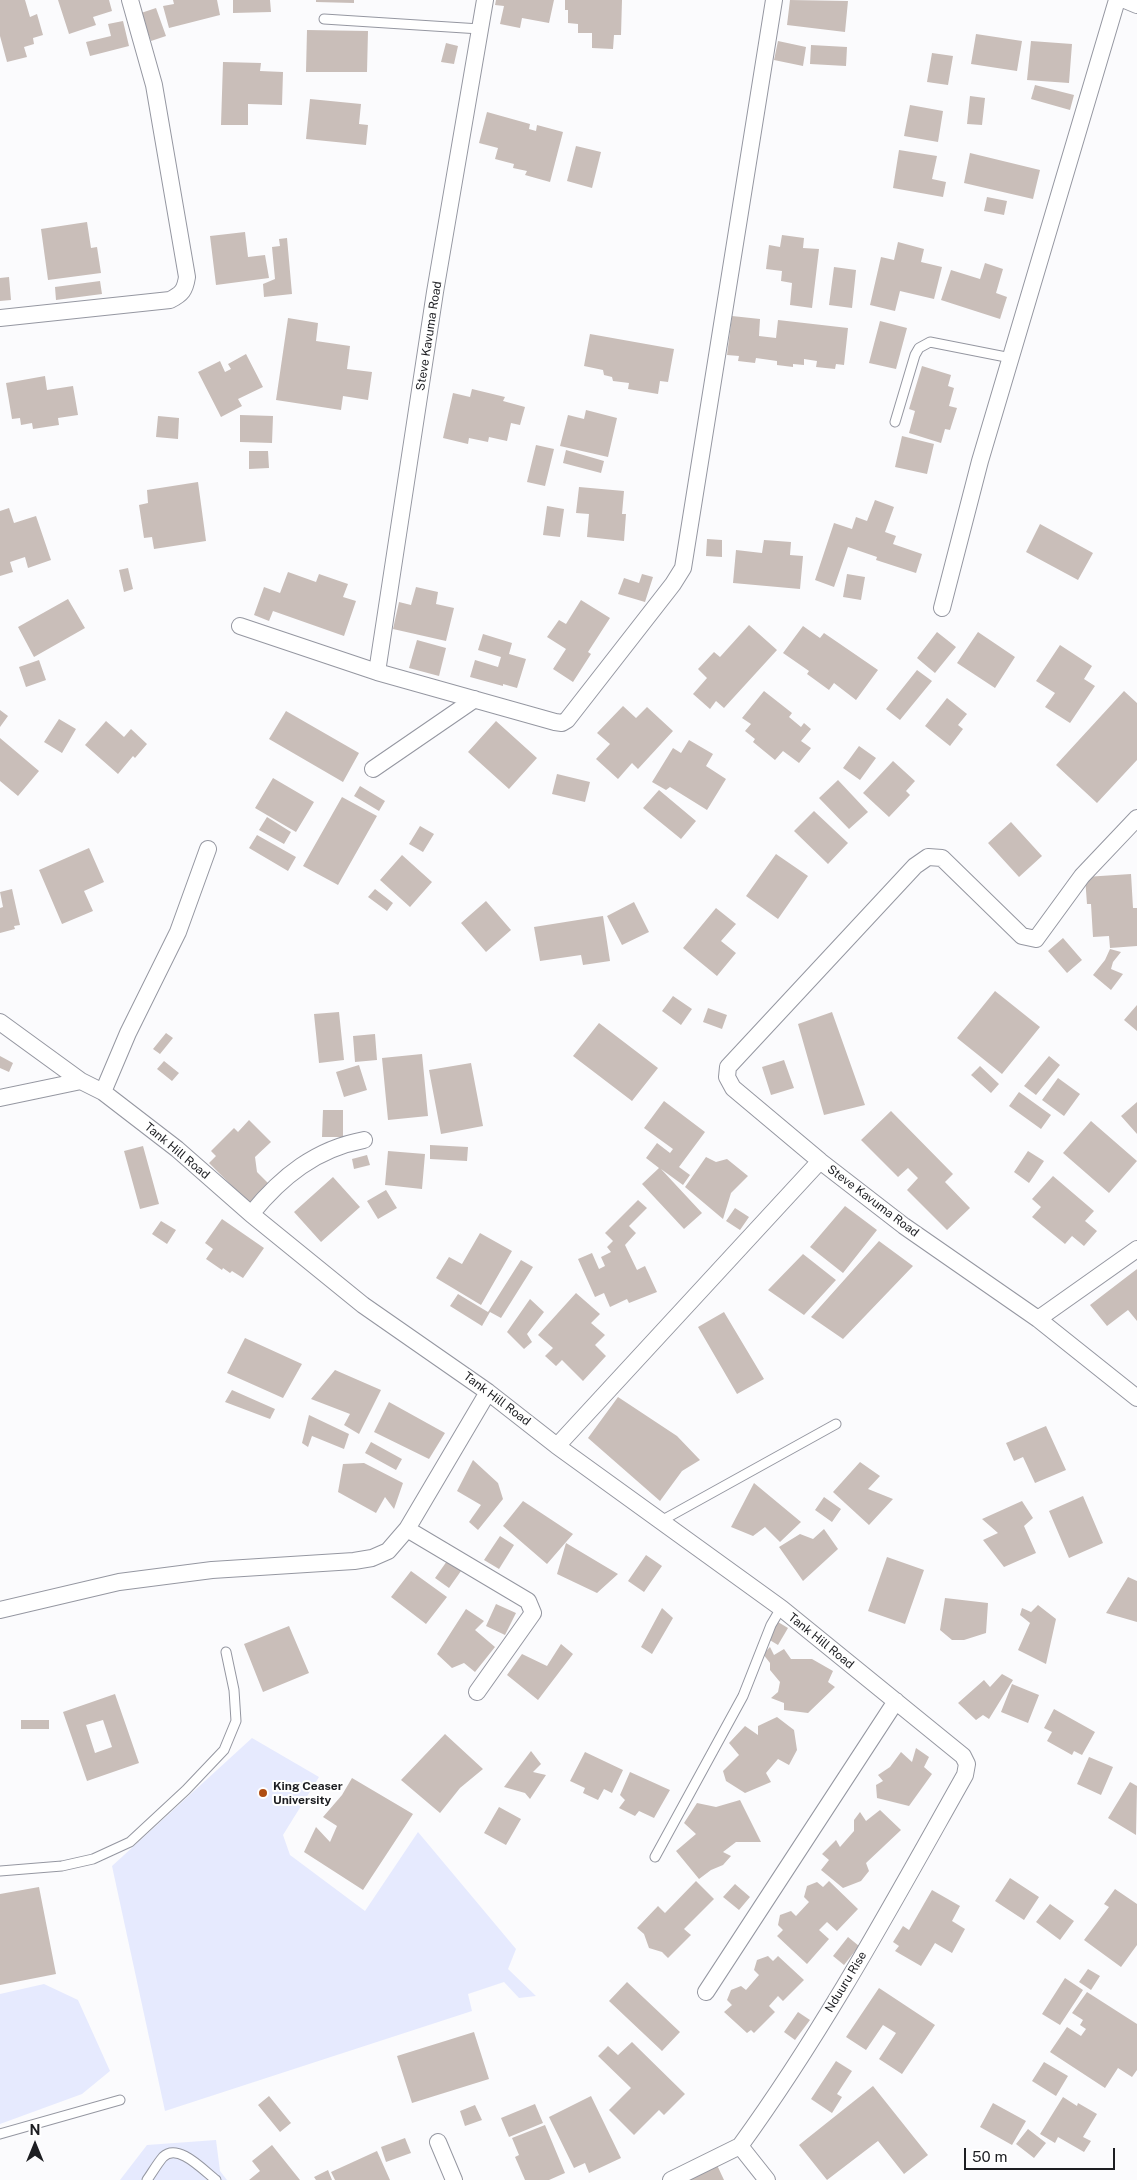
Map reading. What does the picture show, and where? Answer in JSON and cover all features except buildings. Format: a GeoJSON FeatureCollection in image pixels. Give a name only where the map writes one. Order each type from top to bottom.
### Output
{"type":"FeatureCollection","features":[{"type":"Feature","properties":{"kind":"street"},"geometry":{"type":"LineString","coordinates":[[0,318],[170,300],[181,294],[186,287],[187,277],[154,85],[130,0]]}},
{"type":"Feature","properties":{"kind":"street","name":"Steve Kavuma Road"},"geometry":{"type":"LineString","coordinates":[[377,672],[435,292],[485,0]]}},
{"type":"Feature","properties":{"kind":"street"},"geometry":{"type":"LineString","coordinates":[[240,626],[377,672],[554,722],[562,723],[567,720],[684,568],[774,0]]}},
{"type":"Feature","properties":{"kind":"street"},"geometry":{"type":"LineString","coordinates":[[942,608],[980,461],[1117,0]]}},
{"type":"Feature","properties":{"kind":"street"},"geometry":{"type":"LineString","coordinates":[[1125,0],[1137,5]]}},
{"type":"Feature","properties":{"kind":"street"},"geometry":{"type":"LineString","coordinates":[[373,769],[475,699]]}},
{"type":"Feature","properties":{"kind":"street","name":"Steve Kavuma Road"},"geometry":{"type":"LineString","coordinates":[[1137,818],[1082,876],[1036,939],[1022,936],[942,858],[928,857],[915,866],[728,1067],[727,1077],[733,1088],[820,1161],[904,1226],[1038,1319],[1137,1398]]}},
{"type":"Feature","properties":{"kind":"street"},"geometry":{"type":"LineString","coordinates":[[103,1092],[128,1033],[178,932],[208,849]]}},
{"type":"Feature","properties":{"kind":"street","name":"Tank Hill Road"},"geometry":{"type":"LineString","coordinates":[[0,1022],[81,1081],[103,1092],[177,1149],[251,1214],[363,1305],[488,1392],[557,1446],[781,1608],[963,1756],[967,1764],[965,1775]]}},
{"type":"Feature","properties":{"kind":"street"},"geometry":{"type":"LineString","coordinates":[[0,1098],[81,1081]]}},
{"type":"Feature","properties":{"kind":"street"},"geometry":{"type":"LineString","coordinates":[[251,1214],[266,1196],[290,1173],[315,1157],[343,1144],[364,1140]]}},
{"type":"Feature","properties":{"kind":"street"},"geometry":{"type":"LineString","coordinates":[[557,1446],[820,1161]]}},
{"type":"Feature","properties":{"kind":"street"},"geometry":{"type":"LineString","coordinates":[[1038,1319],[1137,1249]]}},
{"type":"Feature","properties":{"kind":"street"},"geometry":{"type":"LineString","coordinates":[[0,1610],[120,1582],[212,1570],[354,1561],[372,1558],[388,1551],[407,1529],[488,1392]]}},
{"type":"Feature","properties":{"kind":"street"},"geometry":{"type":"LineString","coordinates":[[407,1529],[528,1601],[531,1606],[533,1613],[477,1692]]}},
{"type":"Feature","properties":{"kind":"street"},"geometry":{"type":"LineString","coordinates":[[706,1992],[896,1701]]}},
{"type":"Feature","properties":{"kind":"street","name":"Nduuru Rise"},"geometry":{"type":"LineString","coordinates":[[740,2146],[768,2108],[839,1996],[965,1775]]}},
{"type":"Feature","properties":{"kind":"street"},"geometry":{"type":"LineString","coordinates":[[438,2142],[454,2180]]}},
{"type":"Feature","properties":{"kind":"street"},"geometry":{"type":"LineString","coordinates":[[671,2180],[740,2146],[767,2180]]}},
{"type":"Feature","properties":{"kind":"lane"},"geometry":{"type":"LineString","coordinates":[[324,19],[480,29]]}},
{"type":"Feature","properties":{"kind":"lane"},"geometry":{"type":"LineString","coordinates":[[895,422],[915,355],[919,348],[930,342],[1011,358]]}},
{"type":"Feature","properties":{"kind":"lane"},"geometry":{"type":"LineString","coordinates":[[661,1521],[836,1424]]}},
{"type":"Feature","properties":{"kind":"lane"},"geometry":{"type":"LineString","coordinates":[[655,1858],[743,1696],[771,1625],[781,1608]]}},
{"type":"Feature","properties":{"kind":"lane"},"geometry":{"type":"LineString","coordinates":[[0,1871],[62,1866],[100,1856],[130,1842],[186,1790],[224,1750],[236,1722],[234,1690],[226,1652]]}},
{"type":"Feature","properties":{"kind":"lane"},"geometry":{"type":"LineString","coordinates":[[0,2134],[120,2100]]}},
{"type":"Feature","properties":{"kind":"lane"},"geometry":{"type":"LineString","coordinates":[[147,2180],[164,2156],[172,2152],[183,2154],[216,2180]]}},
{"type":"Feature","properties":{"kind":"shaded area"},"geometry":{"type":"Polygon","coordinates":[[[252,1738],[319,1777],[283,1835],[290,1855],[365,1911],[418,1832],[516,1949],[508,1969],[536,1996],[519,1998],[504,1982],[468,1994],[472,2011],[165,2111],[112,1866],[252,1738]]]}},
{"type":"Feature","properties":{"kind":"shaded area"},"geometry":{"type":"Polygon","coordinates":[[[44,1984],[78,2000],[110,2071],[82,2094],[0,2124],[0,1994],[44,1984]]]}},
{"type":"Feature","properties":{"kind":"shaded area"},"geometry":{"type":"Polygon","coordinates":[[[216,2140],[220,2171],[227,2180],[120,2180],[147,2145],[216,2140]]]}},
{"type":"Feature","properties":{"kind":"place","name":"King Ceaser University"},"geometry":{"type":"Point","coordinates":[263,1793]}}]}
